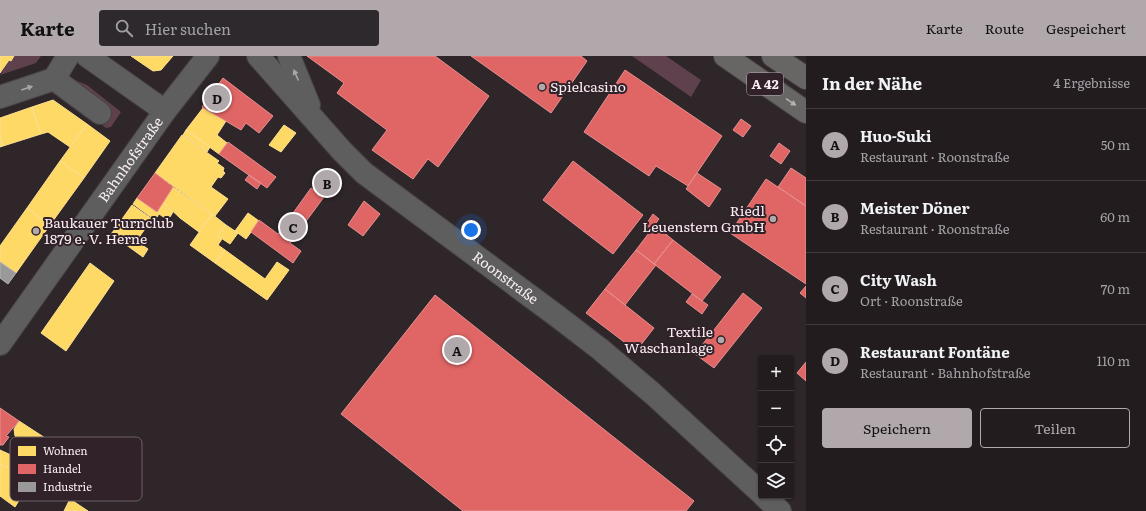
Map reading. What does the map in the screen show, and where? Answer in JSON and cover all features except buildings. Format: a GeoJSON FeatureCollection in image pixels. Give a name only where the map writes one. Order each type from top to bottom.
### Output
{"type":"FeatureCollection","features":[{"type":"Feature","properties":{"kind":"highway","name":"A 42"},"geometry":{"type":"LineString","coordinates":[[725,56],[806,112]]}},
{"type":"Feature","properties":{"kind":"highway","name":"A 42"},"geometry":{"type":"LineString","coordinates":[[773,56],[806,78]]}},
{"type":"Feature","properties":{"kind":"street"},"geometry":{"type":"LineString","coordinates":[[0,97],[54,78],[68,56]]}},
{"type":"Feature","properties":{"kind":"street"},"geometry":{"type":"LineString","coordinates":[[86,56],[165,111]]}},
{"type":"Feature","properties":{"kind":"street","name":"Bahnhofstraße"},"geometry":{"type":"LineString","coordinates":[[0,344],[165,111],[208,56]]}},
{"type":"Feature","properties":{"kind":"street","name":"Roonstraße"},"geometry":{"type":"LineString","coordinates":[[258,56],[314,120],[364,173],[600,349],[652,393],[758,490]]}},
{"type":"Feature","properties":{"kind":"street"},"geometry":{"type":"LineString","coordinates":[[289,56],[314,120]]}},
{"type":"Feature","properties":{"kind":"street"},"geometry":{"type":"LineString","coordinates":[[54,78],[100,113]]}},
{"type":"Feature","properties":{"kind":"street"},"geometry":{"type":"LineString","coordinates":[[767,499],[780,511]]}},
{"type":"Feature","properties":{"kind":"shaded area"},"geometry":{"type":"Polygon","coordinates":[[[14,56],[41,56],[36,63],[0,75],[9,60],[11,61],[14,56]]]}},
{"type":"Feature","properties":{"kind":"shaded area"},"geometry":{"type":"Polygon","coordinates":[[[632,56],[666,56],[701,80],[691,97],[632,56]]]}},
{"type":"Feature","properties":{"kind":"shaded area"},"geometry":{"type":"Polygon","coordinates":[[[70,78],[87,85],[121,112],[111,127],[106,128],[100,123],[70,78]]]}},
{"type":"Feature","properties":{"kind":"place","name":"Spielcasino"},"geometry":{"type":"Point","coordinates":[542,87]}},
{"type":"Feature","properties":{"kind":"place","name":"Restaurant Fontäne"},"geometry":{"type":"Point","coordinates":[217,98]}},
{"type":"Feature","properties":{"kind":"place","name":"Meister Döner"},"geometry":{"type":"Point","coordinates":[327,183]}},
{"type":"Feature","properties":{"kind":"place","name":"Riedl Leuenstern GmbH"},"geometry":{"type":"Point","coordinates":[773,219]}},
{"type":"Feature","properties":{"kind":"place","name":"City Wash"},"geometry":{"type":"Point","coordinates":[293,227]}},
{"type":"Feature","properties":{"kind":"place","name":"Baukauer Turnclub 1879 e. V. Herne"},"geometry":{"type":"Point","coordinates":[36,231]}},
{"type":"Feature","properties":{"kind":"place","name":"Textile Waschanlage"},"geometry":{"type":"Point","coordinates":[721,340]}},
{"type":"Feature","properties":{"kind":"place","name":"Huo-Suki"},"geometry":{"type":"Point","coordinates":[457,350]}}]}
